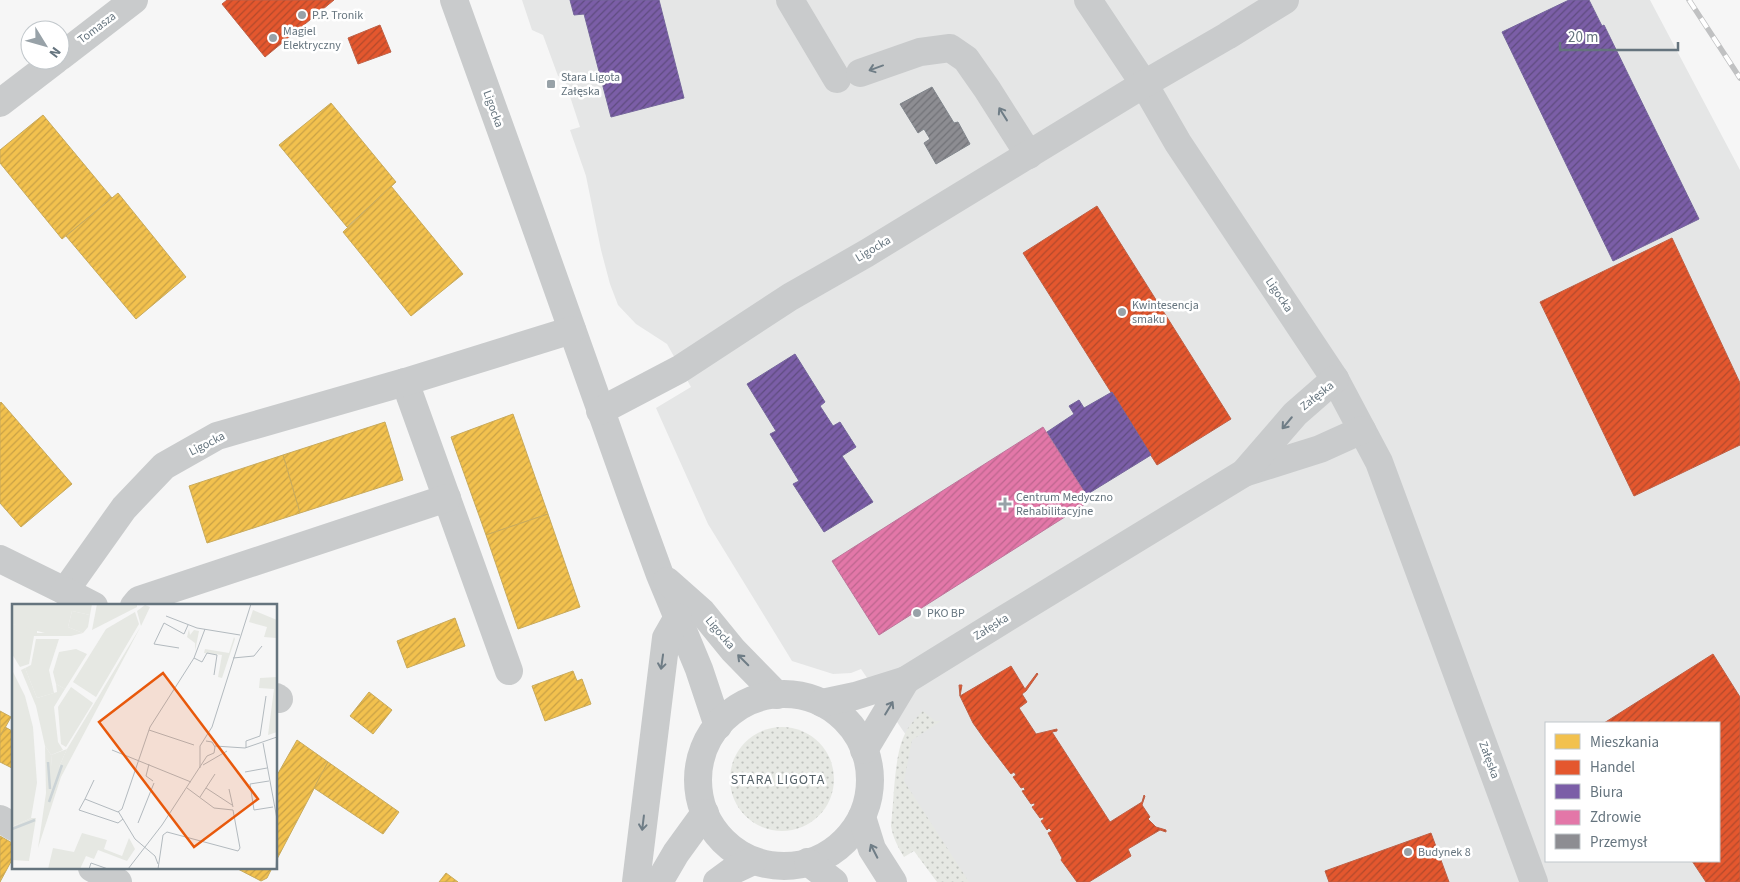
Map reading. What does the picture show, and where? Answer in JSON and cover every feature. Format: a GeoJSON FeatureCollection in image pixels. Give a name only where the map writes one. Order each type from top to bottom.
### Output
{"type":"FeatureCollection","features":[{"type":"Feature","properties":{"kind":"street","name":"Tomasza"},"geometry":{"type":"LineString","coordinates":[[70,49],[134,0]]}},
{"type":"Feature","properties":{"kind":"street","name":"Ligocka"},"geometry":{"type":"LineString","coordinates":[[454,0],[600,411],[660,575],[699,669],[718,726]]}},
{"type":"Feature","properties":{"kind":"street"},"geometry":{"type":"LineString","coordinates":[[790,0],[848,76],[920,52],[950,48],[966,59],[1029,155]]}},
{"type":"Feature","properties":{"kind":"street","name":"Ligocka"},"geometry":{"type":"LineString","coordinates":[[1088,0],[1144,84],[1178,143],[1335,379]]}},
{"type":"Feature","properties":{"kind":"street","name":"Ligocka"},"geometry":{"type":"LineString","coordinates":[[600,411],[680,368],[790,297],[867,253],[1285,0]]}},
{"type":"Feature","properties":{"kind":"street"},"geometry":{"type":"LineString","coordinates":[[0,103],[43,70]]}},
{"type":"Feature","properties":{"kind":"street","name":"Ligocka"},"geometry":{"type":"LineString","coordinates":[[65,591],[124,508],[164,466],[217,436],[405,382],[572,330]]}},
{"type":"Feature","properties":{"kind":"street","name":"Załęska"},"geometry":{"type":"LineString","coordinates":[[906,680],[1244,473],[1295,414],[1335,379],[1379,462],[1534,882]]}},
{"type":"Feature","properties":{"kind":"street"},"geometry":{"type":"LineString","coordinates":[[405,382],[509,671]]}},
{"type":"Feature","properties":{"kind":"street"},"geometry":{"type":"LineString","coordinates":[[1244,473],[1320,449],[1362,430]]}},
{"type":"Feature","properties":{"kind":"street"},"geometry":{"type":"LineString","coordinates":[[136,604],[139,600],[447,498]]}},
{"type":"Feature","properties":{"kind":"street"},"geometry":{"type":"LineString","coordinates":[[0,559],[90,604]]}},
{"type":"Feature","properties":{"kind":"street","name":"Ligocka"},"geometry":{"type":"LineString","coordinates":[[660,575],[702,612],[734,650],[777,695]]}},
{"type":"Feature","properties":{"kind":"street"},"geometry":{"type":"LineString","coordinates":[[636,882],[666,638],[678,617]]}},
{"type":"Feature","properties":{"kind":"street"},"geometry":{"type":"LineString","coordinates":[[822,703],[855,696],[906,680]]}},
{"type":"Feature","properties":{"kind":"street"},"geometry":{"type":"LineString","coordinates":[[864,750],[906,680]]}},
{"type":"Feature","properties":{"kind":"street"},"geometry":{"type":"LineString","coordinates":[[777,695],[808,698],[822,703],[852,727],[864,750],[870,783],[862,817],[849,835],[834,850],[808,862],[786,866],[753,861],[729,846],[711,825],[704,813],[700,800],[698,774],[704,748],[718,726],[744,704],[777,695]]}},
{"type":"Feature","properties":{"kind":"street"},"geometry":{"type":"LineString","coordinates":[[659,882],[676,853],[704,813]]}},
{"type":"Feature","properties":{"kind":"street"},"geometry":{"type":"LineString","coordinates":[[862,817],[872,849],[893,882]]}},
{"type":"Feature","properties":{"kind":"street"},"geometry":{"type":"LineString","coordinates":[[0,819],[12,825]]}},
{"type":"Feature","properties":{"kind":"street"},"geometry":{"type":"LineString","coordinates":[[717,882],[732,871],[753,861]]}},
{"type":"Feature","properties":{"kind":"street"},"geometry":{"type":"LineString","coordinates":[[808,862],[834,882]]}},
{"type":"Feature","properties":{"kind":"street"},"geometry":{"type":"LineString","coordinates":[[96,870],[118,882]]}},
{"type":"Feature","properties":{"kind":"shaded area"},"geometry":{"type":"Polygon","coordinates":[[[522,0],[1650,0],[1740,170],[1740,882],[955,882],[899,800],[908,738],[861,669],[851,673],[833,674],[792,661],[708,524],[656,408],[691,387],[667,344],[636,324],[618,305],[601,250],[586,176],[570,130],[580,127],[564,78],[558,76],[543,35],[532,30],[522,0]]]}},
{"type":"Feature","properties":{"kind":"shaded area"},"geometry":{"type":"Polygon","coordinates":[[[923,711],[935,721],[941,721],[912,740],[904,781],[969,882],[937,882],[914,851],[904,857],[892,830],[898,755],[904,736],[915,719],[923,711]]]}},
{"type":"Feature","properties":{"kind":"shaded area"},"geometry":{"type":"Polygon","coordinates":[[[782,727],[802,731],[811,736],[825,750],[830,759],[834,779],[830,799],[825,808],[811,822],[802,827],[782,831],[762,827],[753,822],[739,808],[734,799],[730,779],[734,759],[739,750],[753,736],[762,731],[782,727]]]}},
{"type":"Feature","properties":{"kind":"building: Mieszkania"},"geometry":{"type":"Polygon","coordinates":[[[331,103],[396,182],[347,227],[279,145],[331,103]]]}},
{"type":"Feature","properties":{"kind":"building: Mieszkania"},"geometry":{"type":"Polygon","coordinates":[[[43,115],[112,198],[62,239],[0,163],[0,150],[43,115]]]}},
{"type":"Feature","properties":{"kind":"building: Mieszkania"},"geometry":{"type":"Polygon","coordinates":[[[391,186],[463,274],[411,316],[343,232],[391,186]]]}},
{"type":"Feature","properties":{"kind":"building: Mieszkania"},"geometry":{"type":"Polygon","coordinates":[[[118,193],[186,277],[136,319],[66,236],[118,193]]]}},
{"type":"Feature","properties":{"kind":"building: Mieszkania"},"geometry":{"type":"Polygon","coordinates":[[[1,402],[72,484],[21,527],[0,503],[1,402]]]}},
{"type":"Feature","properties":{"kind":"building: Mieszkania"},"geometry":{"type":"Polygon","coordinates":[[[513,414],[548,514],[486,535],[451,437],[513,414]]]}},
{"type":"Feature","properties":{"kind":"building: Mieszkania"},"geometry":{"type":"Polygon","coordinates":[[[385,422],[403,480],[300,513],[283,455],[385,422]]]}},
{"type":"Feature","properties":{"kind":"building: Mieszkania"},"geometry":{"type":"Polygon","coordinates":[[[283,455],[300,513],[207,543],[189,486],[283,455]]]}},
{"type":"Feature","properties":{"kind":"building: Mieszkania"},"geometry":{"type":"Polygon","coordinates":[[[548,514],[580,607],[518,629],[486,535],[548,514]]]}},
{"type":"Feature","properties":{"kind":"building: Mieszkania"},"geometry":{"type":"Polygon","coordinates":[[[455,618],[465,646],[407,668],[397,641],[455,618]]]}},
{"type":"Feature","properties":{"kind":"building: Mieszkania"},"geometry":{"type":"Polygon","coordinates":[[[573,671],[577,681],[582,679],[591,704],[545,721],[532,686],[573,671]]]}},
{"type":"Feature","properties":{"kind":"building: Mieszkania"},"geometry":{"type":"Polygon","coordinates":[[[369,692],[392,710],[373,734],[350,716],[369,692]]]}},
{"type":"Feature","properties":{"kind":"building: Mieszkania"},"geometry":{"type":"Polygon","coordinates":[[[0,711],[11,717],[0,737],[0,711]]]}},
{"type":"Feature","properties":{"kind":"building: Mieszkania"},"geometry":{"type":"Polygon","coordinates":[[[5,727],[12,731],[12,768],[0,762],[0,737],[5,727]]]}},
{"type":"Feature","properties":{"kind":"building: Mieszkania"},"geometry":{"type":"Polygon","coordinates":[[[297,740],[328,762],[278,857],[278,773],[297,740]]]}},
{"type":"Feature","properties":{"kind":"building: Mieszkania"},"geometry":{"type":"Polygon","coordinates":[[[328,762],[399,812],[383,834],[314,788],[328,762]]]}},
{"type":"Feature","properties":{"kind":"building: Mieszkania"},"geometry":{"type":"Polygon","coordinates":[[[0,836],[12,843],[12,860],[0,882],[0,836]]]}},
{"type":"Feature","properties":{"kind":"building: Mieszkania"},"geometry":{"type":"Polygon","coordinates":[[[240,870],[271,870],[267,878],[261,881],[240,870]]]}},
{"type":"Feature","properties":{"kind":"building: Mieszkania"},"geometry":{"type":"Polygon","coordinates":[[[446,873],[458,882],[439,882],[446,873]]]}},
{"type":"Feature","properties":{"kind":"building: Handel"},"geometry":{"type":"Polygon","coordinates":[[[227,0],[334,0],[265,57],[222,4],[227,0]]]}},
{"type":"Feature","properties":{"kind":"building: Handel"},"geometry":{"type":"Polygon","coordinates":[[[380,25],[391,52],[358,64],[348,38],[380,25]]]}},
{"type":"Feature","properties":{"kind":"building: Handel"},"geometry":{"type":"Polygon","coordinates":[[[1097,206],[1231,419],[1157,465],[1023,253],[1097,206]]]}},
{"type":"Feature","properties":{"kind":"building: Handel"},"geometry":{"type":"Polygon","coordinates":[[[1672,238],[1740,383],[1740,445],[1634,496],[1540,302],[1672,238]]]}},
{"type":"Feature","properties":{"kind":"building: Handel"},"geometry":{"type":"Polygon","coordinates":[[[1713,654],[1740,697],[1740,882],[1706,882],[1693,862],[1720,862],[1720,722],[1606,722],[1713,654]]]}},
{"type":"Feature","properties":{"kind":"building: Handel"},"geometry":{"type":"Polygon","coordinates":[[[1011,666],[1025,689],[1037,673],[1026,691],[1022,694],[1027,702],[1019,708],[1036,734],[1057,729],[1057,731],[1052,732],[1110,822],[1142,802],[1144,795],[1142,805],[1150,817],[1148,819],[1156,827],[1166,830],[1166,832],[1160,830],[1128,849],[1131,856],[1089,882],[1077,882],[1061,860],[1062,858],[1048,833],[1052,831],[1049,828],[1047,830],[1041,821],[1044,819],[1043,817],[1040,818],[1032,807],[1035,805],[1034,803],[1031,804],[1022,791],[1025,790],[1024,787],[1021,788],[1013,777],[1016,775],[1014,772],[1011,774],[973,723],[960,696],[1011,666]]]}},
{"type":"Feature","properties":{"kind":"building: Handel"},"geometry":{"type":"Polygon","coordinates":[[[959,685],[962,685],[960,696],[959,685]]]}},
{"type":"Feature","properties":{"kind":"building: Handel","name":"Budynek 8"},"geometry":{"type":"Polygon","coordinates":[[[1431,833],[1449,882],[1329,882],[1325,871],[1431,833]]]}},
{"type":"Feature","properties":{"kind":"building: Biura"},"geometry":{"type":"Polygon","coordinates":[[[570,0],[659,0],[684,98],[611,117],[584,14],[574,15],[570,0]]]}},
{"type":"Feature","properties":{"kind":"building: Biura"},"geometry":{"type":"Polygon","coordinates":[[[1569,0],[1589,0],[1602,26],[1604,25],[1699,219],[1613,261],[1502,32],[1569,0]]]}},
{"type":"Feature","properties":{"kind":"building: Biura"},"geometry":{"type":"Polygon","coordinates":[[[795,354],[825,402],[820,406],[833,426],[840,422],[856,447],[842,456],[873,502],[824,532],[793,484],[799,481],[770,434],[776,431],[747,384],[795,354]]]}},
{"type":"Feature","properties":{"kind":"building: Biura"},"geometry":{"type":"Polygon","coordinates":[[[1112,392],[1151,455],[1086,495],[1047,432],[1074,414],[1069,406],[1079,400],[1084,408],[1112,392]]]}},
{"type":"Feature","properties":{"kind":"building: Zdrowie"},"geometry":{"type":"Polygon","coordinates":[[[1043,427],[1090,501],[879,635],[832,561],[1043,427]]]}},
{"type":"Feature","properties":{"kind":"building: Przemysł"},"geometry":{"type":"Polygon","coordinates":[[[932,87],[954,123],[958,122],[970,144],[936,164],[924,143],[930,139],[924,129],[918,133],[900,104],[932,87]]]}},
{"type":"Feature","properties":{"kind":"railway"},"geometry":{"type":"LineString","coordinates":[[1689,0],[1740,78]]}},
{"type":"Feature","properties":{"kind":"place","name":"P.P. Tronik"},"geometry":{"type":"Point","coordinates":[302,15]}},
{"type":"Feature","properties":{"kind":"place","name":"Magiel Elektryczny"},"geometry":{"type":"Point","coordinates":[273,38]}},
{"type":"Feature","properties":{"kind":"place","name":"Stara Ligota Załęska"},"geometry":{"type":"Point","coordinates":[551,84]}},
{"type":"Feature","properties":{"kind":"place","name":"Kwintesencja smaku"},"geometry":{"type":"Point","coordinates":[1122,312]}},
{"type":"Feature","properties":{"kind":"place","name":"Centrum Medyczno Rehabilitacyjne"},"geometry":{"type":"Point","coordinates":[1005,504]}},
{"type":"Feature","properties":{"kind":"place","name":"PKO BP"},"geometry":{"type":"Point","coordinates":[917,613]}},
{"type":"Feature","properties":{"kind":"place","name":"Budynek 8"},"geometry":{"type":"Point","coordinates":[1408,852]}},
{"type":"Feature","properties":{"kind":"district","name":"STARA LIGOTA"},"geometry":{"type":"Point","coordinates":[778,780]}}]}
